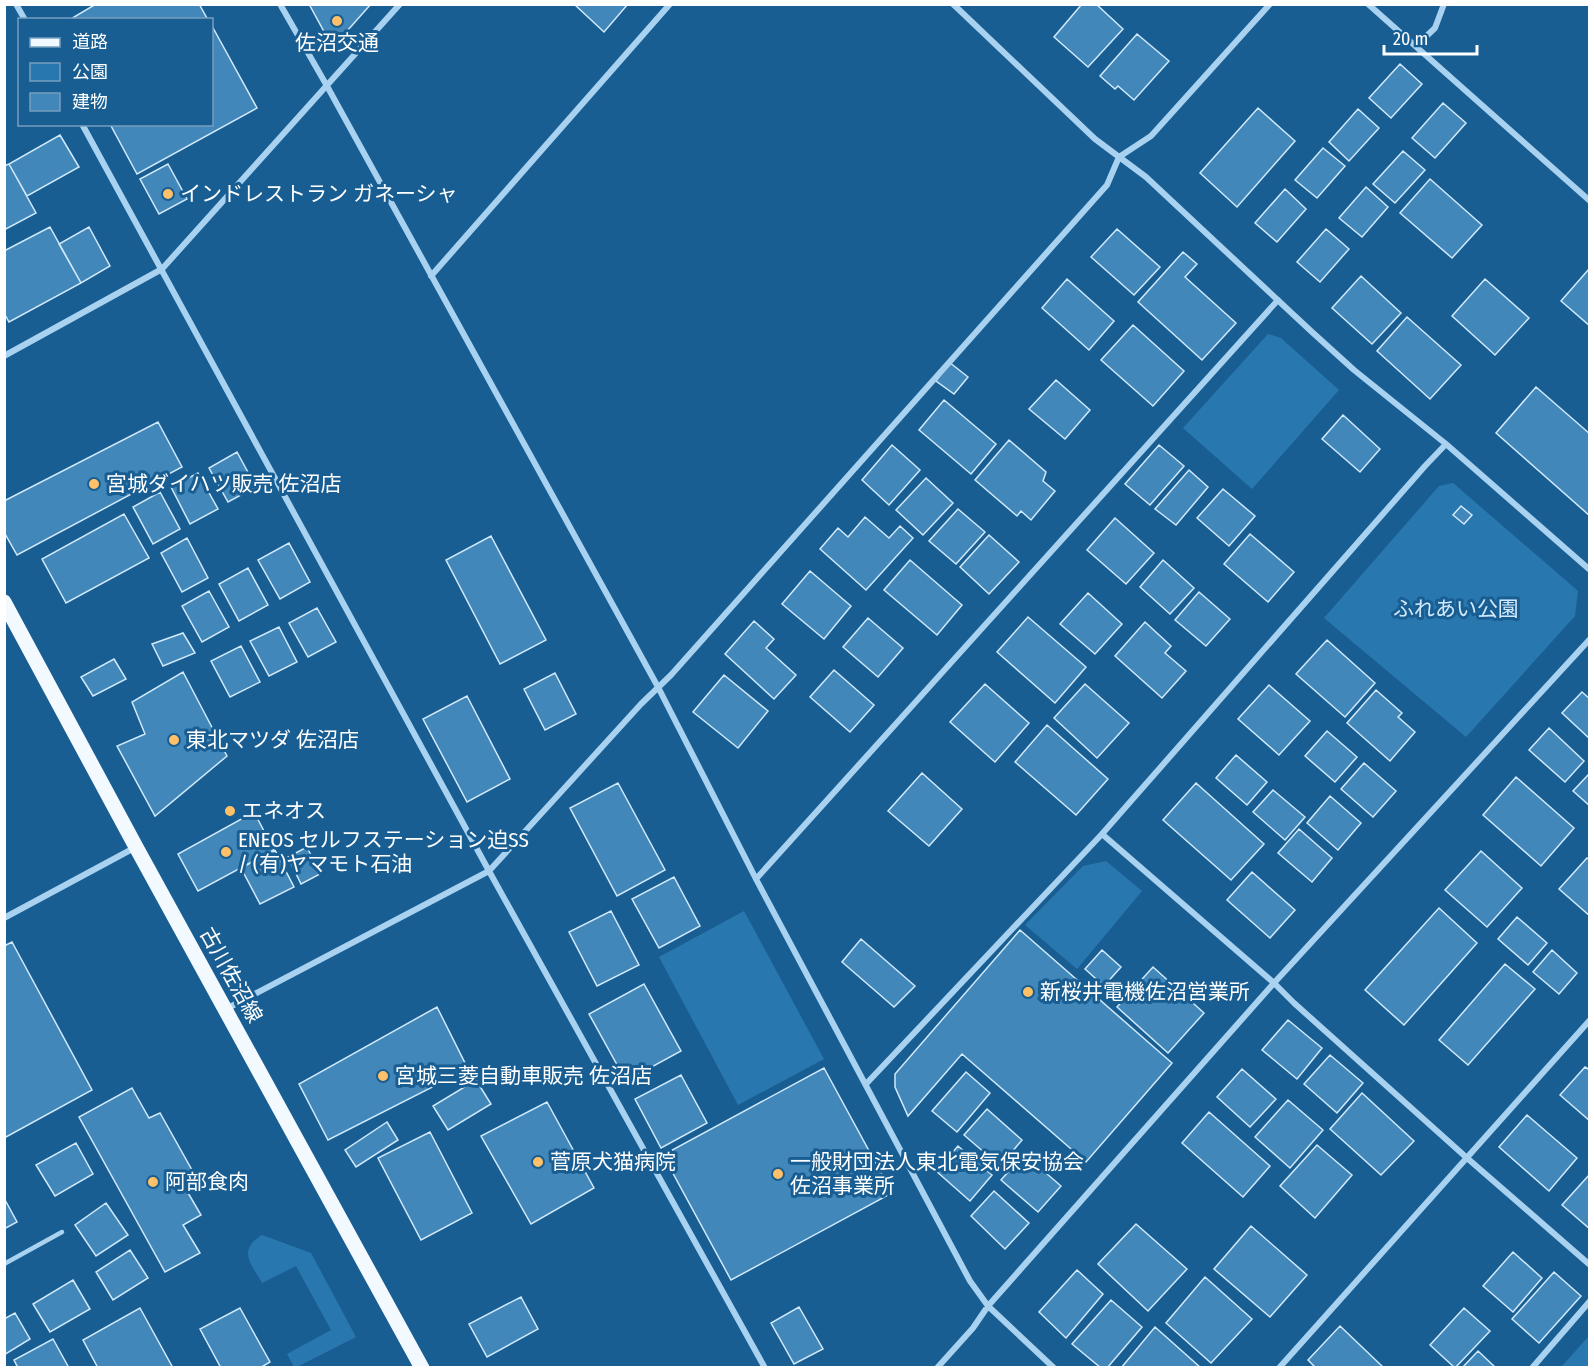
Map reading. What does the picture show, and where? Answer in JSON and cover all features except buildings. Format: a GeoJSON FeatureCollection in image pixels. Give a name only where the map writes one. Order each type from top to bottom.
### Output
{"type":"FeatureCollection","features":[{"type":"Feature","properties":{"kind":"main road","name":"古川佐沼線"},"geometry":{"type":"LineString","coordinates":[[4,602],[422,1368]]}},
{"type":"Feature","properties":{"kind":"street"},"geometry":{"type":"LineString","coordinates":[[16,4],[24,18]]}},
{"type":"Feature","properties":{"kind":"street"},"geometry":{"type":"LineString","coordinates":[[280,4],[658,687],[756,879],[970,1281],[988,1306],[1054,1368]]}},
{"type":"Feature","properties":{"kind":"street"},"geometry":{"type":"LineString","coordinates":[[4,356],[162,269],[400,4]]}},
{"type":"Feature","properties":{"kind":"street"},"geometry":{"type":"LineString","coordinates":[[431,276],[670,4]]}},
{"type":"Feature","properties":{"kind":"street"},"geometry":{"type":"LineString","coordinates":[[953,4],[1095,139],[1146,177],[1354,370],[1446,444],[1590,570]]}},
{"type":"Feature","properties":{"kind":"street"},"geometry":{"type":"LineString","coordinates":[[226,1010],[489,871],[658,687],[1107,185],[1119,157],[1151,136],[1270,4]]}},
{"type":"Feature","properties":{"kind":"street"},"geometry":{"type":"LineString","coordinates":[[1368,4],[1590,201]]}},
{"type":"Feature","properties":{"kind":"street"},"geometry":{"type":"LineString","coordinates":[[1416,46],[1435,28],[1444,4]]}},
{"type":"Feature","properties":{"kind":"street"},"geometry":{"type":"LineString","coordinates":[[83,126],[489,871],[765,1368]]}},
{"type":"Feature","properties":{"kind":"street"},"geometry":{"type":"LineString","coordinates":[[756,879],[1278,300]]}},
{"type":"Feature","properties":{"kind":"street"},"geometry":{"type":"LineString","coordinates":[[866,1084],[1102,834],[1446,444]]}},
{"type":"Feature","properties":{"kind":"street"},"geometry":{"type":"LineString","coordinates":[[937,1368],[973,1328],[988,1306],[1274,983],[1590,639]]}},
{"type":"Feature","properties":{"kind":"street"},"geometry":{"type":"LineString","coordinates":[[1102,834],[1274,983],[1294,1004],[1467,1158],[1590,1264]]}},
{"type":"Feature","properties":{"kind":"street"},"geometry":{"type":"LineString","coordinates":[[4,918],[136,847]]}},
{"type":"Feature","properties":{"kind":"street"},"geometry":{"type":"LineString","coordinates":[[1279,1368],[1590,1020]]}},
{"type":"Feature","properties":{"kind":"street"},"geometry":{"type":"LineString","coordinates":[[1532,1368],[1590,1301]]}},
{"type":"Feature","properties":{"kind":"lane"},"geometry":{"type":"LineString","coordinates":[[4,1264],[62,1232]]}},
{"type":"Feature","properties":{"kind":"green space"},"geometry":{"type":"Polygon","coordinates":[[[1268,334],[1281,338],[1339,390],[1252,489],[1183,428],[1268,334]]]}},
{"type":"Feature","properties":{"kind":"green space","name":"ふれあい公園"},"geometry":{"type":"Polygon","coordinates":[[[1453,483],[1578,591],[1575,616],[1466,737],[1324,618],[1439,486],[1453,483]]]}},
{"type":"Feature","properties":{"kind":"green space"},"geometry":{"type":"Polygon","coordinates":[[[1106,861],[1142,891],[1077,969],[1025,925],[1083,866],[1106,861]]]}},
{"type":"Feature","properties":{"kind":"green space"},"geometry":{"type":"Polygon","coordinates":[[[744,911],[824,1059],[738,1105],[659,957],[744,911]]]}},
{"type":"Feature","properties":{"kind":"green space"},"geometry":{"type":"Polygon","coordinates":[[[262,1235],[311,1253],[356,1337],[294,1367],[287,1354],[331,1330],[296,1266],[262,1283],[248,1258],[248,1252],[254,1241],[262,1235]]]}},
{"type":"Feature","properties":{"kind":"green space"},"geometry":{"type":"Polygon","coordinates":[[[1589,1336],[1589,1367],[1561,1367],[1589,1336]]]}},
{"type":"Feature","properties":{"kind":"place","name":"佐沼交通"},"geometry":{"type":"Point","coordinates":[337,21]}},
{"type":"Feature","properties":{"kind":"place","name":"インドレストラン ガネーシャ"},"geometry":{"type":"Point","coordinates":[168,194]}},
{"type":"Feature","properties":{"kind":"place","name":"宮城ダイハツ販売 佐沼店"},"geometry":{"type":"Point","coordinates":[94,484]}},
{"type":"Feature","properties":{"kind":"place","name":"東北マツダ 佐沼店"},"geometry":{"type":"Point","coordinates":[174,740]}},
{"type":"Feature","properties":{"kind":"place","name":"エネオス"},"geometry":{"type":"Point","coordinates":[230,811]}},
{"type":"Feature","properties":{"kind":"place","name":"ENEOS セルフステーション迫SS / (有)ヤマモト石油"},"geometry":{"type":"Point","coordinates":[226,852]}},
{"type":"Feature","properties":{"kind":"place","name":"新桜井電機佐沼営業所"},"geometry":{"type":"Point","coordinates":[1028,992]}},
{"type":"Feature","properties":{"kind":"place","name":"宮城三菱自動車販売 佐沼店"},"geometry":{"type":"Point","coordinates":[383,1076]}},
{"type":"Feature","properties":{"kind":"place","name":"菅原犬猫病院"},"geometry":{"type":"Point","coordinates":[538,1162]}},
{"type":"Feature","properties":{"kind":"place","name":"一般財団法人東北電気保安協会 佐沼事業所"},"geometry":{"type":"Point","coordinates":[778,1174]}},
{"type":"Feature","properties":{"kind":"place","name":"阿部食肉"},"geometry":{"type":"Point","coordinates":[153,1182]}}]}
